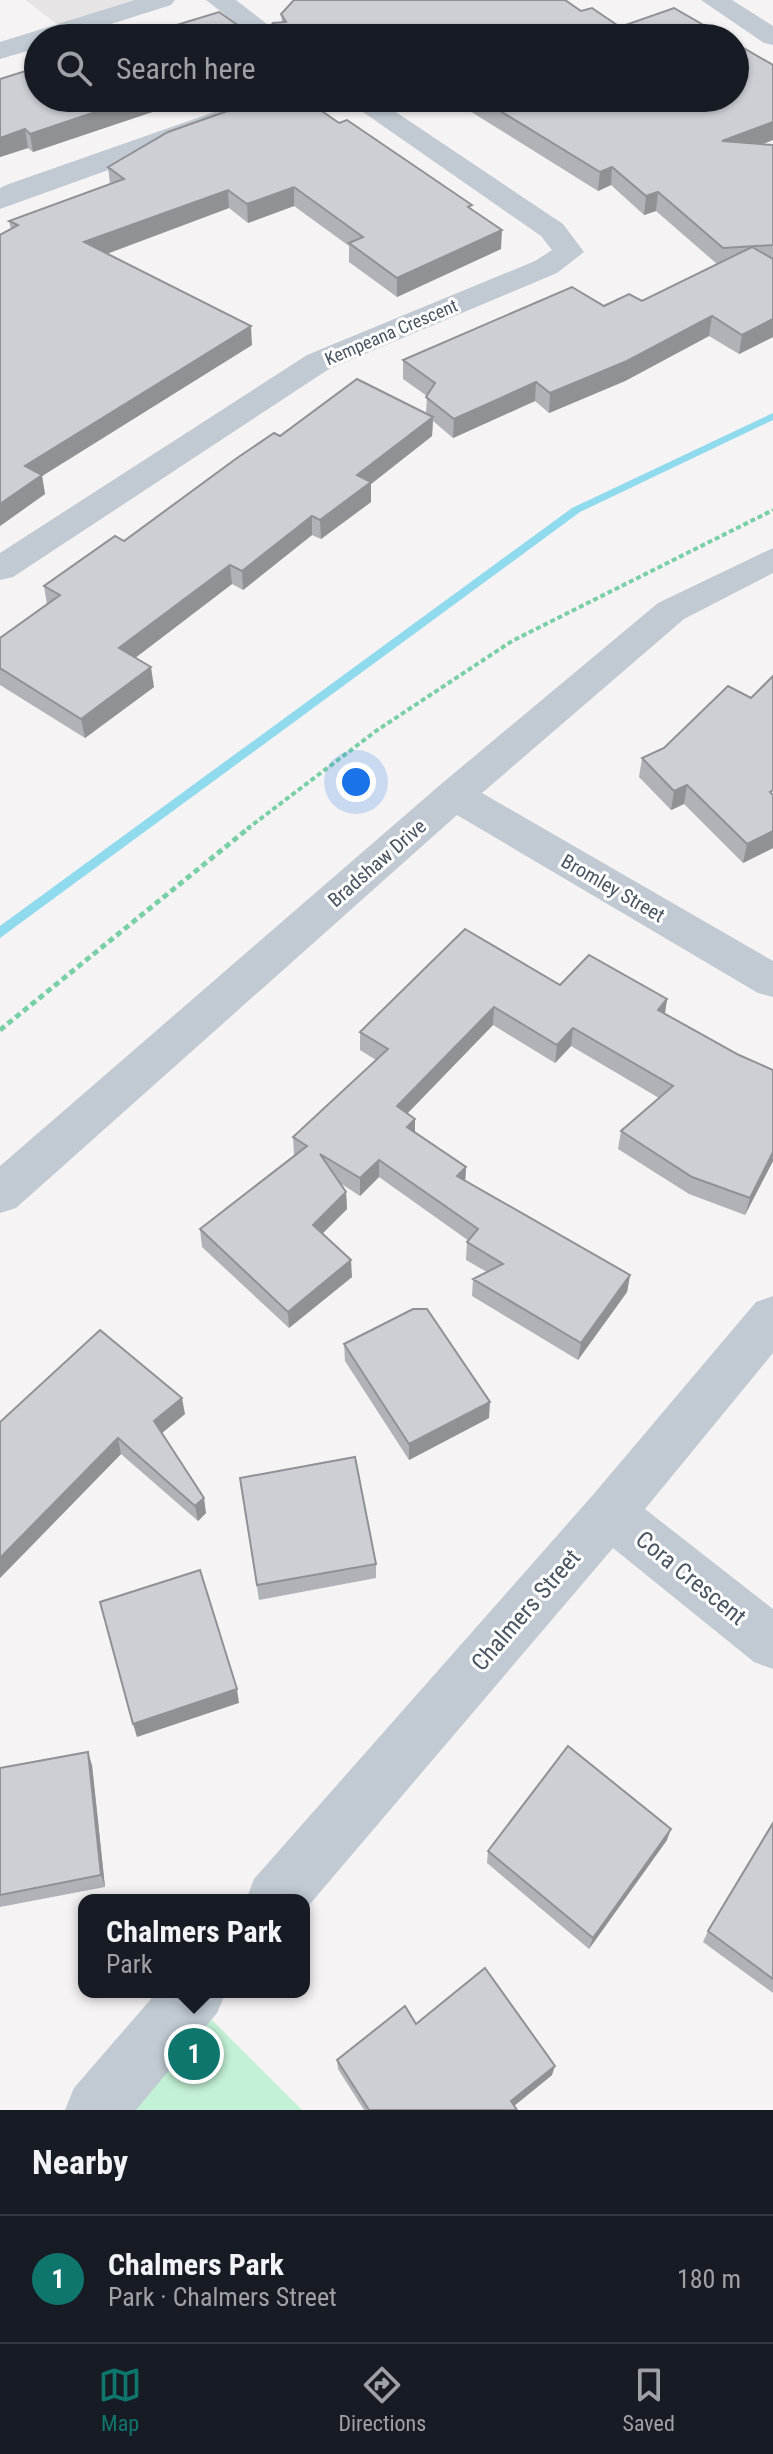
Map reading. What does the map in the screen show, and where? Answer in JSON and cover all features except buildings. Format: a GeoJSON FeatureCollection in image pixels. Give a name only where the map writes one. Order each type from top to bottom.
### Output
{"type":"FeatureCollection","features":[{"type":"Feature","properties":{"kind":"street"},"geometry":{"type":"LineString","coordinates":[[84,24],[162,0]]}},
{"type":"Feature","properties":{"kind":"street"},"geometry":{"type":"LineString","coordinates":[[219,0],[252,24]]}},
{"type":"Feature","properties":{"kind":"street"},"geometry":{"type":"LineString","coordinates":[[714,0],[773,37]]}},
{"type":"Feature","properties":{"kind":"street"},"geometry":{"type":"LineString","coordinates":[[0,51],[24,43]]}},
{"type":"Feature","properties":{"kind":"street"},"geometry":{"type":"LineString","coordinates":[[0,200],[16,191],[241,112]]}},
{"type":"Feature","properties":{"kind":"street","name":"Kempeana Crescent"},"geometry":{"type":"LineString","coordinates":[[0,569],[318,362],[546,267],[569,252],[552,230],[378,112]]}},
{"type":"Feature","properties":{"kind":"street","name":"Bradshaw Drive"},"geometry":{"type":"LineString","coordinates":[[0,1194],[454,795],[671,611],[773,559]]}},
{"type":"Feature","properties":{"kind":"street","name":"Bromley Street"},"geometry":{"type":"LineString","coordinates":[[454,795],[773,981]]}},
{"type":"Feature","properties":{"kind":"street","name":"Chalmers Street"},"geometry":{"type":"LineString","coordinates":[[280,1894],[610,1513],[773,1317]]}},
{"type":"Feature","properties":{"kind":"street","name":"Cora Crescent"},"geometry":{"type":"LineString","coordinates":[[610,1513],[773,1643]]}},
{"type":"Feature","properties":{"kind":"street"},"geometry":{"type":"LineString","coordinates":[[96,2110],[191,1998]]}},
{"type":"Feature","properties":{"kind":"path"},"geometry":{"type":"LineString","coordinates":[[0,1030],[219,850],[376,731],[512,641],[773,510]]}},
{"type":"Feature","properties":{"kind":"shaded area"},"geometry":{"type":"Polygon","coordinates":[[[25,0],[162,0],[84,24],[57,24],[25,0]]]}},
{"type":"Feature","properties":{"kind":"green space"},"geometry":{"type":"Polygon","coordinates":[[[190,1998],[302,2110],[96,2110],[190,1998]]]}},
{"type":"Feature","properties":{"kind":"waterway"},"geometry":{"type":"LineString","coordinates":[[0,933],[576,510],[773,416]]}},
{"type":"Feature","properties":{"kind":"place","name":"Chalmers Park"},"geometry":{"type":"Point","coordinates":[194,2054]}}]}
